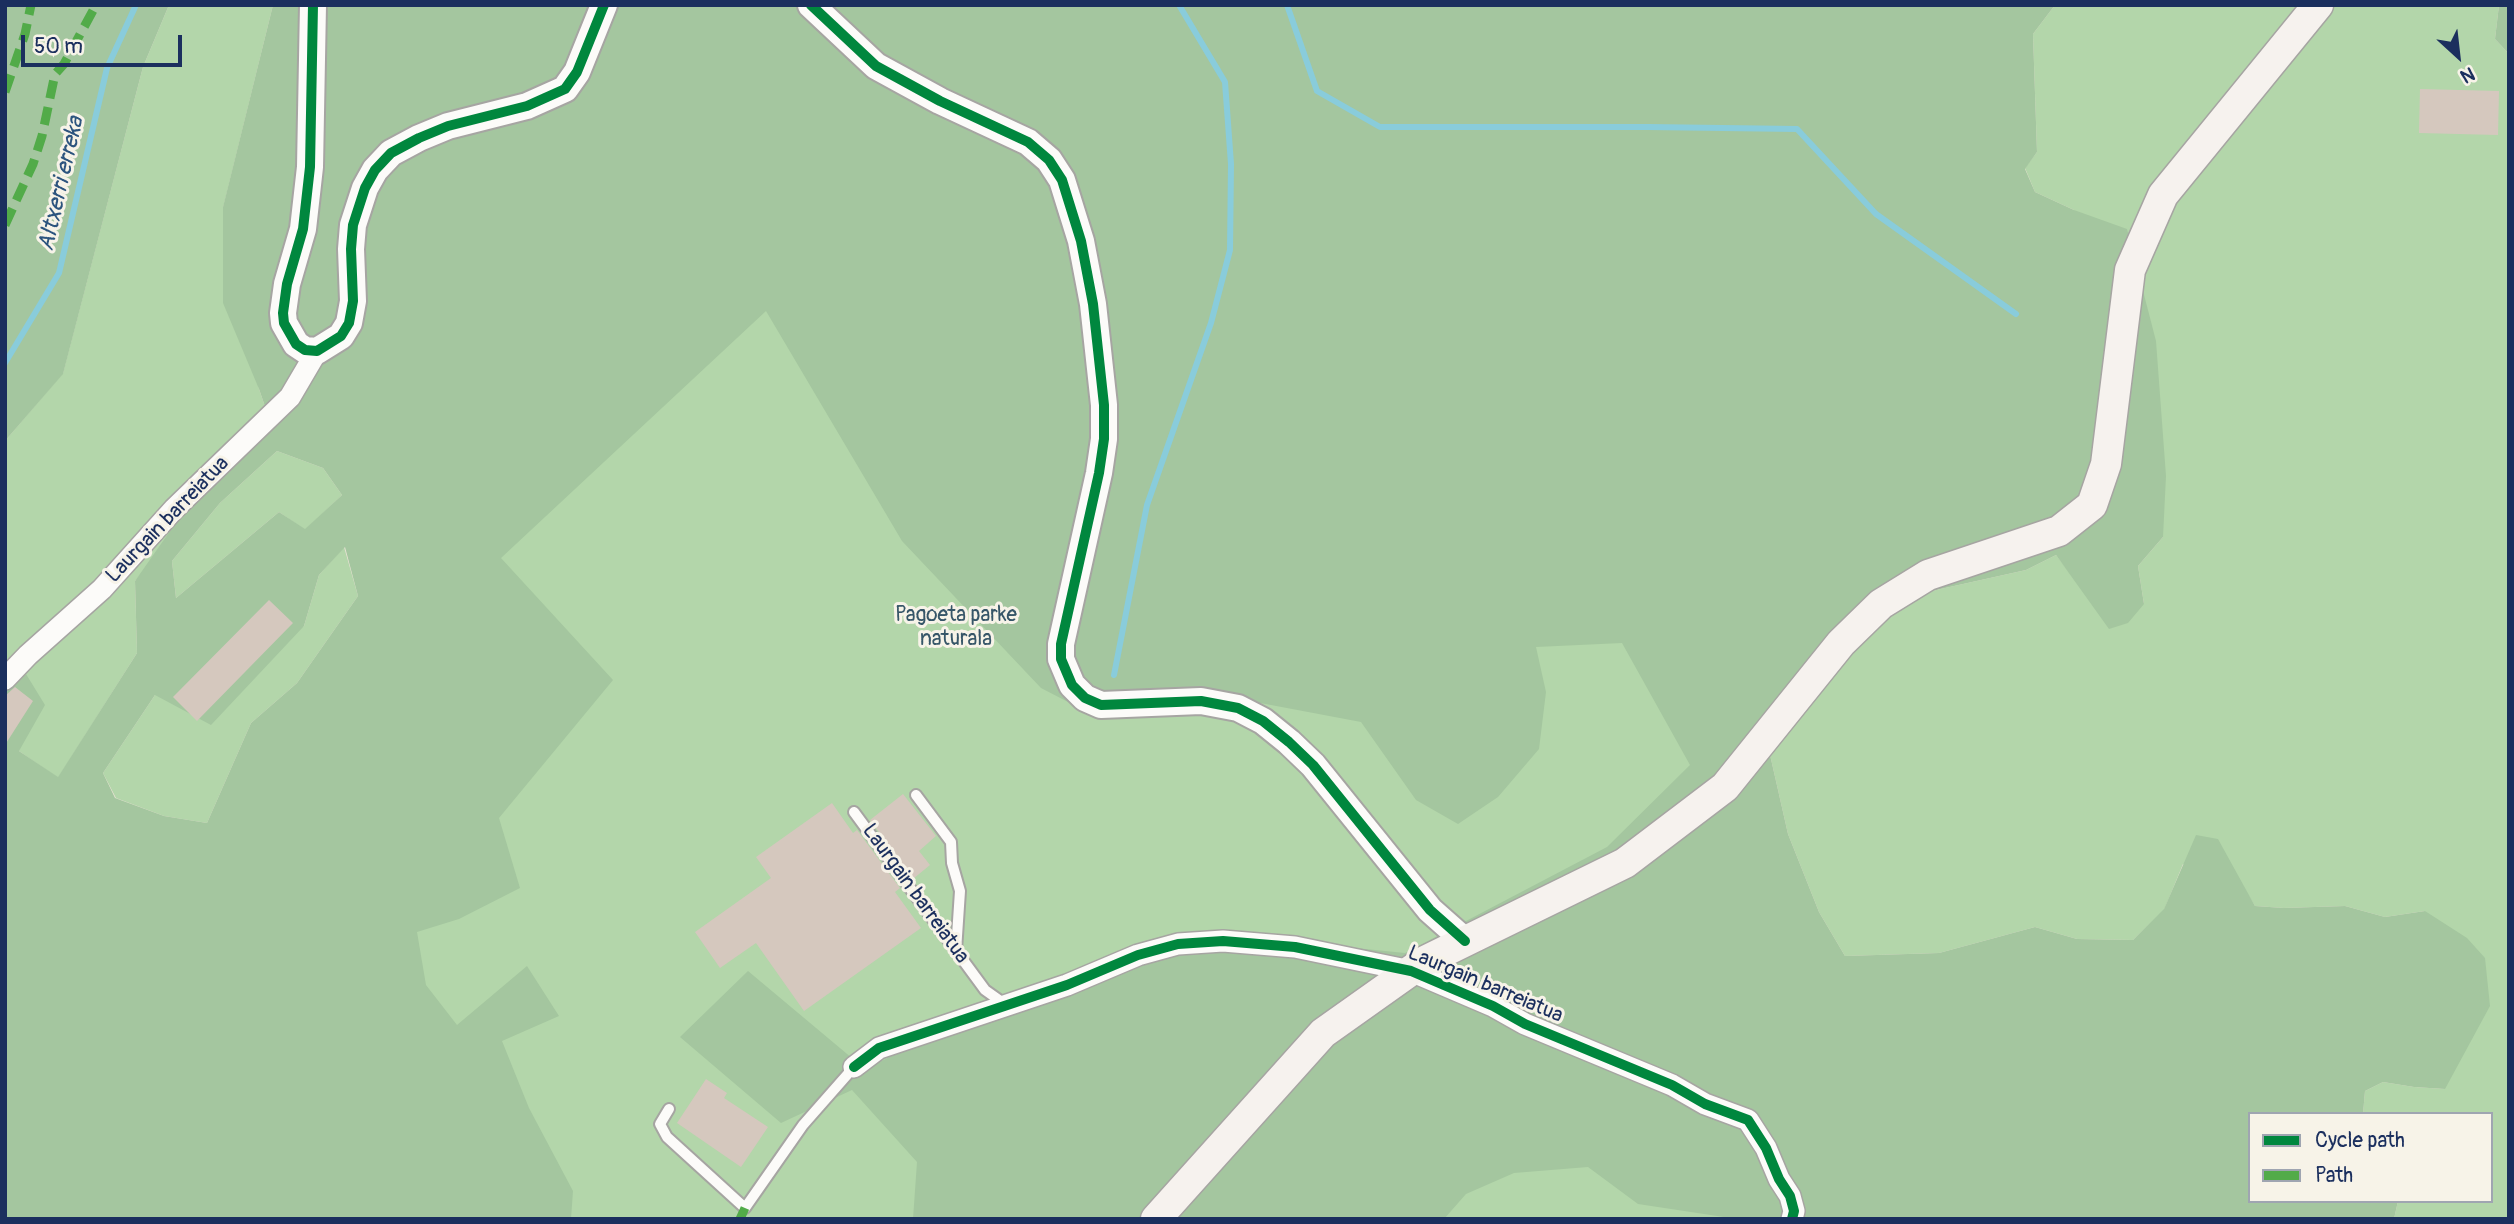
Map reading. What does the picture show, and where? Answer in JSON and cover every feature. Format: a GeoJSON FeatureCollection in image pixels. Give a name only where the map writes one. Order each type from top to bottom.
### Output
{"type":"FeatureCollection","features":[{"type":"Feature","properties":{"kind":"main road"},"geometry":{"type":"LineString","coordinates":[[1156,1219],[1323,1033],[1423,962],[1625,863],[1725,787],[1841,643],[1881,604],[1928,575],[2059,531],[2092,505],[2106,464],[2130,270],[2163,195],[2318,5]]}},
{"type":"Feature","properties":{"kind":"street"},"geometry":{"type":"LineString","coordinates":[[313,5],[310,167],[303,229],[287,284],[283,313],[284,323],[296,344],[305,350],[317,351],[341,336],[349,323],[354,301],[351,256],[354,225],[365,188],[376,170],[391,153],[419,138],[448,127],[527,106],[565,89],[577,72],[604,5]]}},
{"type":"Feature","properties":{"kind":"street"},"geometry":{"type":"LineString","coordinates":[[811,5],[876,66],[1036,147],[1052,164],[1063,184],[1081,241],[1093,304],[1104,405],[1104,439],[1096,486],[1061,644],[1061,659],[1072,685],[1088,700],[1104,706],[1201,701],[1238,708],[1263,721],[1296,747],[1313,765],[1430,911],[1465,941]]}},
{"type":"Feature","properties":{"kind":"street","name":"Laurgain barreiatua"},"geometry":{"type":"LineString","coordinates":[[5,679],[102,589],[174,509],[290,397],[317,351]]}},
{"type":"Feature","properties":{"kind":"street","name":"Laurgain barreiatua"},"geometry":{"type":"LineString","coordinates":[[854,1067],[879,1048],[1067,985],[1138,955],[1178,944],[1223,941],[1295,947],[1411,971],[1493,1006],[1525,1024],[1672,1085],[1705,1104],[1748,1120],[1766,1148],[1779,1179],[1790,1196],[1794,1211],[1792,1219]]}},
{"type":"Feature","properties":{"kind":"lane"},"geometry":{"type":"LineString","coordinates":[[916,795],[951,842],[952,863],[960,891],[956,951]]}},
{"type":"Feature","properties":{"kind":"lane","name":"Laurgain barreiatua"},"geometry":{"type":"LineString","coordinates":[[854,812],[985,990],[1006,1005]]}},
{"type":"Feature","properties":{"kind":"lane"},"geometry":{"type":"LineString","coordinates":[[669,1109],[660,1124],[667,1136],[745,1208],[803,1125],[854,1067]]}},
{"type":"Feature","properties":{"kind":"green space"},"geometry":{"type":"Polygon","coordinates":[[[5,5],[169,5],[143,67],[63,374],[5,441],[5,5]]]}},
{"type":"Feature","properties":{"kind":"green space"},"geometry":{"type":"Polygon","coordinates":[[[169,5],[273,5],[223,208],[259,389],[271,424],[135,581],[137,653],[58,778],[19,751],[26,674],[5,690],[5,441],[63,373],[143,67],[169,5]]]}},
{"type":"Feature","properties":{"kind":"green space","name":"Pagoeta parke naturala"},"geometry":{"type":"Polygon","coordinates":[[[273,5],[2055,5],[2033,34],[2037,152],[2025,169],[2035,192],[2074,210],[2127,229],[2156,341],[2166,476],[2163,537],[2138,566],[2144,604],[2128,623],[2109,629],[2056,555],[2026,570],[1927,592],[1858,635],[1766,737],[1788,834],[1819,912],[1845,956],[1939,953],[2035,927],[2077,939],[2133,940],[2164,909],[2196,835],[2218,839],[2255,906],[2345,906],[2385,917],[2425,911],[2467,938],[2485,958],[2490,1006],[2445,1089],[2383,1082],[2365,1091],[2363,1112],[2248,1112],[2248,1203],[2398,1203],[2394,1219],[1737,1219],[1638,1204],[1588,1167],[1514,1173],[1466,1194],[1444,1219],[913,1219],[917,1162],[852,1090],[781,1123],[680,1037],[748,971],[865,1069],[910,1047],[1206,933],[1405,953],[1607,847],[1690,765],[1622,643],[1536,647],[1546,692],[1539,749],[1498,797],[1458,824],[1416,800],[1361,722],[1218,695],[1070,703],[1041,688],[902,541],[766,311],[501,558],[613,680],[499,818],[520,888],[459,919],[417,932],[426,985],[457,1025],[527,966],[559,1016],[502,1041],[529,1108],[573,1191],[571,1219],[5,1219],[5,690],[26,674],[45,705],[19,751],[58,777],[137,653],[135,581],[182,514],[271,424],[223,303],[223,207],[273,5]],[[277,451],[220,503],[172,561],[176,598],[279,512],[305,529],[342,495],[323,468],[277,451]],[[345,547],[319,575],[304,626],[211,725],[155,695],[103,773],[115,798],[164,816],[207,823],[251,723],[297,683],[358,596],[345,547]]]}},
{"type":"Feature","properties":{"kind":"green space"},"geometry":{"type":"Polygon","coordinates":[[[2055,5],[2499,5],[2495,39],[2509,54],[2509,1219],[2394,1219],[2398,1203],[2493,1203],[2493,1112],[2363,1112],[2365,1091],[2383,1082],[2445,1089],[2425,911],[2385,917],[2345,906],[2255,906],[2240,882],[2183,864],[2164,910],[2133,940],[2077,939],[2035,927],[1939,953],[1845,956],[1819,912],[1788,834],[1766,737],[1859,635],[1927,592],[2026,570],[2056,555],[2074,578],[2144,604],[2138,566],[2163,537],[2074,210],[2035,192],[2025,168],[2037,152],[2033,34],[2055,5]]]}},
{"type":"Feature","properties":{"kind":"green space"},"geometry":{"type":"Polygon","coordinates":[[[2499,5],[2509,5],[2509,54],[2495,39],[2499,5]]]}},
{"type":"Feature","properties":{"kind":"green space","name":"Pagoeta parke naturala"},"geometry":{"type":"Polygon","coordinates":[[[1440,149],[1931,1219],[5,1219],[5,832],[247,883],[368,589],[346,292],[1440,149]]]}},
{"type":"Feature","properties":{"kind":"green space"},"geometry":{"type":"Polygon","coordinates":[[[277,451],[323,468],[342,495],[305,530],[279,512],[176,598],[172,561],[220,503],[277,451]]]}},
{"type":"Feature","properties":{"kind":"green space"},"geometry":{"type":"Polygon","coordinates":[[[344,547],[358,596],[297,683],[251,723],[207,823],[164,816],[116,798],[103,773],[155,695],[304,626],[319,575],[344,547]]]}},
{"type":"Feature","properties":{"kind":"building"},"geometry":{"type":"Polygon","coordinates":[[[2420,89],[2499,91],[2498,135],[2419,133],[2420,89]]]}},
{"type":"Feature","properties":{"kind":"building"},"geometry":{"type":"Polygon","coordinates":[[[269,600],[293,623],[197,721],[173,697],[269,600]]]}},
{"type":"Feature","properties":{"kind":"building"},"geometry":{"type":"Polygon","coordinates":[[[15,687],[33,701],[5,745],[5,696],[15,687]]]}},
{"type":"Feature","properties":{"kind":"building"},"geometry":{"type":"Polygon","coordinates":[[[903,794],[936,836],[919,851],[930,865],[913,879],[870,820],[903,794]]]}},
{"type":"Feature","properties":{"kind":"building"},"geometry":{"type":"Polygon","coordinates":[[[832,803],[853,833],[857,830],[900,888],[895,892],[921,928],[804,1011],[756,943],[720,968],[695,932],[771,878],[756,857],[832,803]]]}},
{"type":"Feature","properties":{"kind":"building"},"geometry":{"type":"Polygon","coordinates":[[[706,1079],[727,1093],[724,1098],[768,1127],[741,1167],[677,1123],[706,1079]]]}},
{"type":"Feature","properties":{"kind":"waterway","name":"Altxerri erreka"},"geometry":{"type":"LineString","coordinates":[[5,363],[59,273],[107,68],[136,5]]}},
{"type":"Feature","properties":{"kind":"waterway"},"geometry":{"type":"LineString","coordinates":[[1114,675],[1147,505],[1211,323],[1230,250],[1231,164],[1225,82],[1179,5]]}},
{"type":"Feature","properties":{"kind":"waterway"},"geometry":{"type":"LineString","coordinates":[[1287,5],[1317,91],[1380,127],[1797,129],[1876,214],[2016,314]]}},
{"type":"Feature","properties":{"kind":"marked path"},"geometry":{"type":"LineString","coordinates":[[5,92],[25,34],[31,5]]}},
{"type":"Feature","properties":{"kind":"marked path"},"geometry":{"type":"LineString","coordinates":[[5,225],[33,164],[55,74],[64,64],[96,5]]}},
{"type":"Feature","properties":{"kind":"marked path"},"geometry":{"type":"LineString","coordinates":[[740,1219],[745,1208]]}},
{"type":"Feature","properties":{"kind":"cycle path"},"geometry":{"type":"LineString","coordinates":[[313,5],[310,167],[303,229],[287,284],[283,313],[284,323],[296,344],[305,350],[317,351],[341,336],[349,323],[353,301],[353,225],[365,188],[375,170],[391,153],[419,138],[448,126],[527,106],[565,89],[577,72],[604,5]]}},
{"type":"Feature","properties":{"kind":"cycle path"},"geometry":{"type":"LineString","coordinates":[[811,5],[876,66],[940,101],[1028,142],[1049,160],[1062,180],[1081,241],[1093,304],[1104,405],[1104,439],[1099,473],[1061,644],[1061,659],[1072,685],[1085,698],[1101,705],[1201,701],[1238,708],[1263,721],[1313,765],[1430,910],[1465,941]]}},
{"type":"Feature","properties":{"kind":"cycle path"},"geometry":{"type":"LineString","coordinates":[[854,1067],[879,1048],[1067,985],[1138,955],[1178,944],[1223,941],[1295,947],[1411,971],[1493,1006],[1525,1024],[1672,1085],[1705,1104],[1748,1120],[1766,1148],[1779,1179],[1790,1196],[1794,1211],[1792,1219]]}}]}
